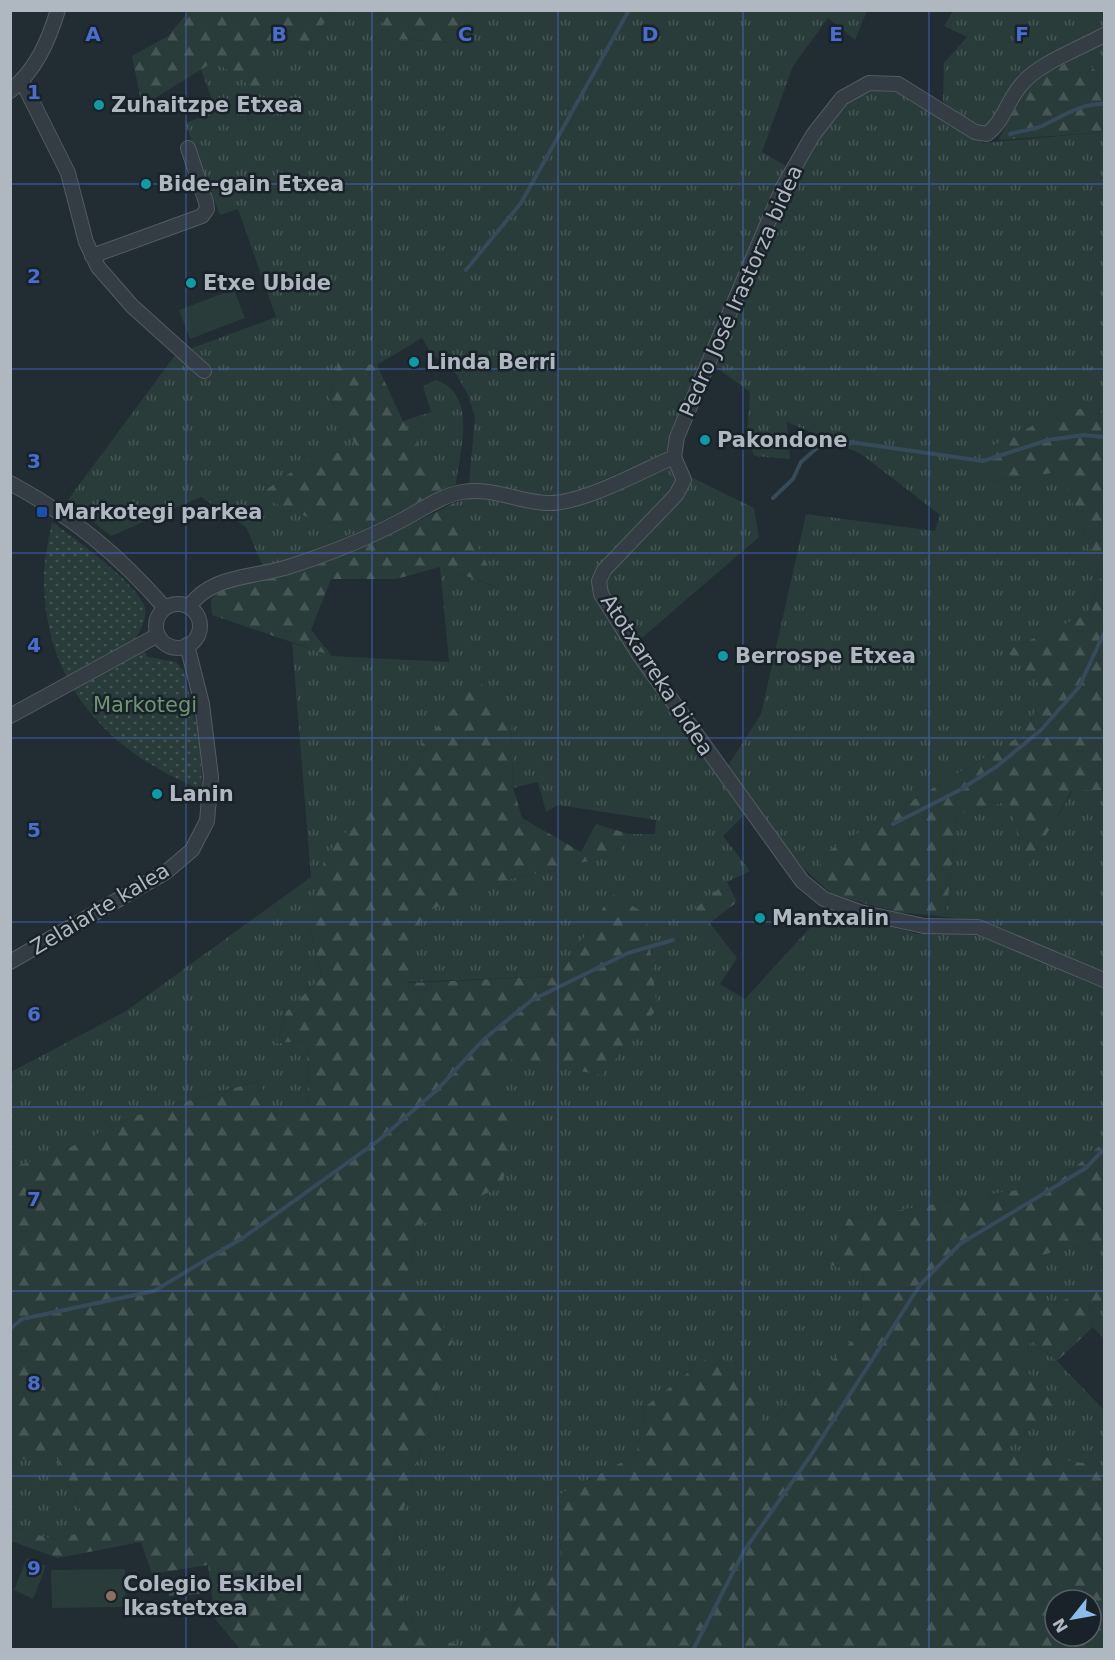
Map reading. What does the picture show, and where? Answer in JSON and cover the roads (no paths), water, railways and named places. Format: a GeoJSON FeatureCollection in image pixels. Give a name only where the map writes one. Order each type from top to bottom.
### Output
{"type":"FeatureCollection","features":[{"type":"Feature","properties":{"kind":"street"},"geometry":{"type":"LineString","coordinates":[[10,91],[22,81],[39,59],[58,10]]}},
{"type":"Feature","properties":{"kind":"street","name":"Pedro José Irastorza bidea"},"geometry":{"type":"LineString","coordinates":[[674,457],[677,437],[783,188],[813,135],[842,98],[869,83],[898,84],[975,132],[987,134],[998,126],[1020,85],[1031,75],[1104,35]]}},
{"type":"Feature","properties":{"kind":"street"},"geometry":{"type":"LineString","coordinates":[[22,81],[68,173],[92,256],[111,283],[132,306],[204,371]]}},
{"type":"Feature","properties":{"kind":"street"},"geometry":{"type":"LineString","coordinates":[[92,256],[202,216],[207,210],[206,202],[188,148]]}},
{"type":"Feature","properties":{"kind":"street"},"geometry":{"type":"LineString","coordinates":[[189,607],[198,594],[217,583],[290,567],[362,539],[438,501],[462,492],[492,492],[545,504],[566,503],[674,457]]}},
{"type":"Feature","properties":{"kind":"street","name":"Atotxarreka bidea"},"geometry":{"type":"LineString","coordinates":[[674,457],[684,480],[676,495],[604,570],[599,581],[601,594],[640,656],[704,748],[802,881],[824,899],[860,912],[924,926],[978,927],[1104,980]]}},
{"type":"Feature","properties":{"kind":"street"},"geometry":{"type":"LineString","coordinates":[[10,483],[42,500],[103,543],[165,608]]}},
{"type":"Feature","properties":{"kind":"street"},"geometry":{"type":"LineString","coordinates":[[177,604],[189,607],[198,617],[197,636],[181,647],[167,645],[158,635],[157,620],[165,608],[177,604]]}},
{"type":"Feature","properties":{"kind":"street"},"geometry":{"type":"LineString","coordinates":[[10,716],[158,635]]}},
{"type":"Feature","properties":{"kind":"street","name":"Zelaiarte kalea"},"geometry":{"type":"LineString","coordinates":[[10,962],[166,872],[192,850],[207,821],[211,777],[202,704],[187,645]]}},
{"type":"Feature","properties":{"kind":"water"},"geometry":{"type":"Polygon","coordinates":[[[199,1578],[200,1594],[169,1596],[168,1581],[199,1578]]]}},
{"type":"Feature","properties":{"kind":"waterway"},"geometry":{"type":"LineString","coordinates":[[466,270],[521,203],[629,10]]}},
{"type":"Feature","properties":{"kind":"waterway"},"geometry":{"type":"LineString","coordinates":[[1010,134],[1038,127],[1080,108],[1104,104]]}},
{"type":"Feature","properties":{"kind":"waterway"},"geometry":{"type":"LineString","coordinates":[[773,498],[793,479],[801,462],[817,448],[843,441],[983,461],[1048,440],[1084,435],[1104,437]]}},
{"type":"Feature","properties":{"kind":"waterway"},"geometry":{"type":"LineString","coordinates":[[893,824],[958,791],[996,767],[1041,730],[1079,687],[1104,633]]}},
{"type":"Feature","properties":{"kind":"waterway"},"geometry":{"type":"LineString","coordinates":[[10,1329],[22,1319],[154,1291],[244,1237],[379,1140],[437,1090],[483,1040],[532,1000],[628,953],[673,940]]}},
{"type":"Feature","properties":{"kind":"waterway"},"geometry":{"type":"LineString","coordinates":[[693,1650],[744,1551],[811,1455],[920,1285],[960,1244],[1086,1168],[1104,1149]]}},
{"type":"Feature","properties":{"kind":"place","name":"Zuhaitzpe Etxea"},"geometry":{"type":"Point","coordinates":[99,105]}},
{"type":"Feature","properties":{"kind":"place","name":"Bide-gain Etxea"},"geometry":{"type":"Point","coordinates":[146,184]}},
{"type":"Feature","properties":{"kind":"place","name":"Etxe Ubide"},"geometry":{"type":"Point","coordinates":[191,283]}},
{"type":"Feature","properties":{"kind":"place","name":"Linda Berri"},"geometry":{"type":"Point","coordinates":[414,362]}},
{"type":"Feature","properties":{"kind":"place","name":"Pakondone"},"geometry":{"type":"Point","coordinates":[705,440]}},
{"type":"Feature","properties":{"kind":"place","name":"Markotegi parkea"},"geometry":{"type":"Point","coordinates":[42,512]}},
{"type":"Feature","properties":{"kind":"place","name":"Berrospe Etxea"},"geometry":{"type":"Point","coordinates":[723,656]}},
{"type":"Feature","properties":{"kind":"place","name":"Lanin"},"geometry":{"type":"Point","coordinates":[157,794]}},
{"type":"Feature","properties":{"kind":"place","name":"Mantxalin"},"geometry":{"type":"Point","coordinates":[760,918]}},
{"type":"Feature","properties":{"kind":"place","name":"Colegio Eskibel Ikastetxea"},"geometry":{"type":"Point","coordinates":[111,1596]}},
{"type":"Feature","properties":{"kind":"park label","name":"Markotegi"},"geometry":{"type":"Point","coordinates":[145,705]}}]}
